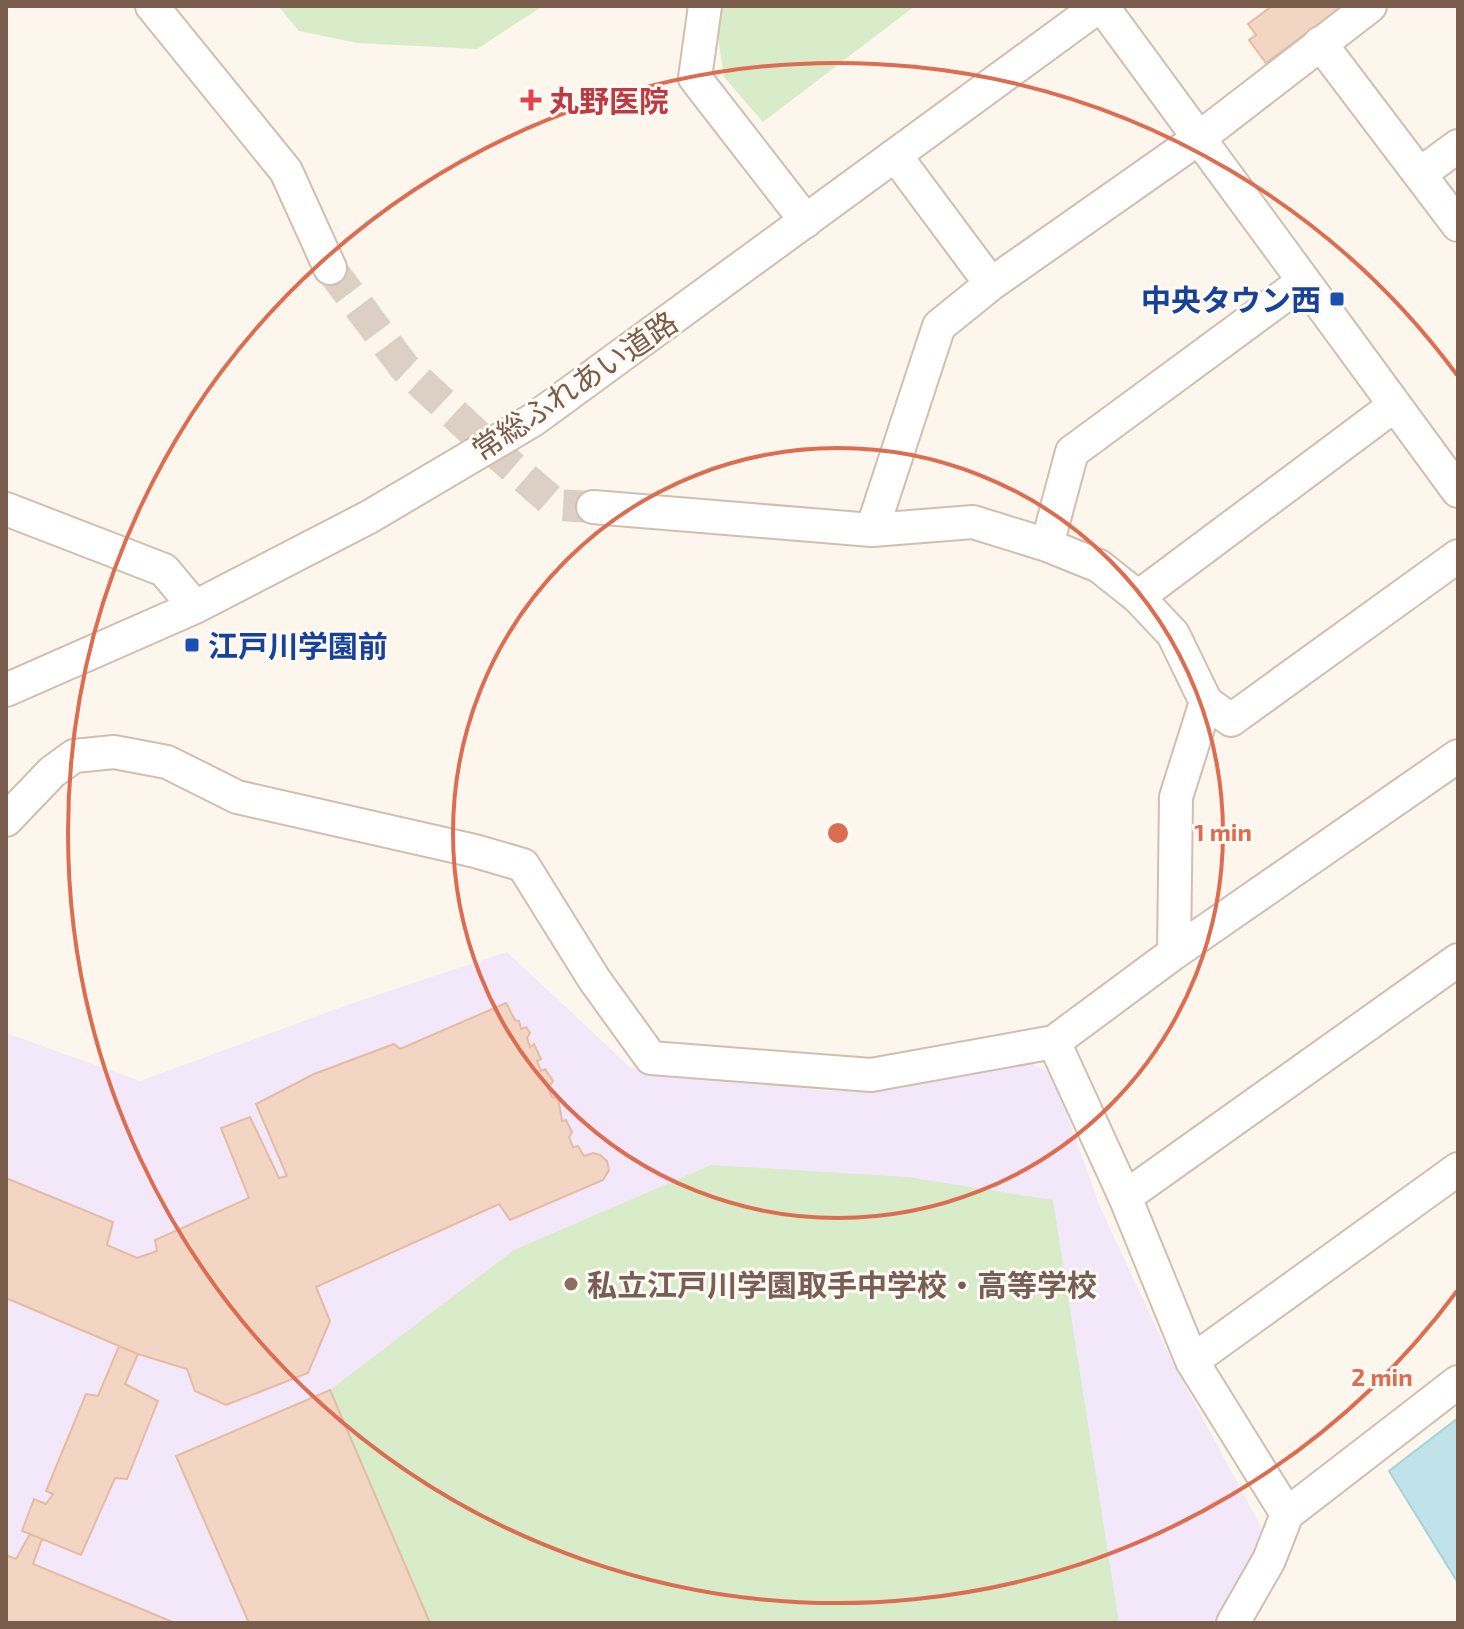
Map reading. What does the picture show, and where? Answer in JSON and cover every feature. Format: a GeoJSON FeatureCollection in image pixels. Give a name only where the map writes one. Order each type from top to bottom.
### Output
{"type":"FeatureCollection","features":[{"type":"Feature","properties":{"kind":"street"},"geometry":{"type":"LineString","coordinates":[[152,6],[286,171],[330,268]]}},
{"type":"Feature","properties":{"kind":"street"},"geometry":{"type":"LineString","coordinates":[[705,6],[695,78],[806,221]]}},
{"type":"Feature","properties":{"kind":"street"},"geometry":{"type":"LineString","coordinates":[[1100,6],[1458,491]]}},
{"type":"Feature","properties":{"kind":"street","name":"常総ふれあい道路"},"geometry":{"type":"LineString","coordinates":[[6,690],[195,607],[369,517],[533,420],[1100,6]]}},
{"type":"Feature","properties":{"kind":"street"},"geometry":{"type":"LineString","coordinates":[[872,530],[939,326],[991,284],[1199,138],[1370,6]]}},
{"type":"Feature","properties":{"kind":"street"},"geometry":{"type":"LineString","coordinates":[[1320,43],[1458,225]]}},
{"type":"Feature","properties":{"kind":"street"},"geometry":{"type":"LineString","coordinates":[[1420,174],[1458,146]]}},
{"type":"Feature","properties":{"kind":"street"},"geometry":{"type":"LineString","coordinates":[[895,155],[991,284]]}},
{"type":"Feature","properties":{"kind":"street"},"geometry":{"type":"LineString","coordinates":[[1047,545],[1072,452],[1304,281]]}},
{"type":"Feature","properties":{"kind":"street"},"geometry":{"type":"LineString","coordinates":[[1138,597],[1395,405]]}},
{"type":"Feature","properties":{"kind":"street"},"geometry":{"type":"LineString","coordinates":[[593,507],[872,530],[973,522],[1047,545],[1099,566],[1138,597],[1173,634],[1206,702],[1231,720],[1458,556]]}},
{"type":"Feature","properties":{"kind":"street"},"geometry":{"type":"LineString","coordinates":[[6,509],[164,570],[195,607]]}},
{"type":"Feature","properties":{"kind":"street"},"geometry":{"type":"LineString","coordinates":[[1174,953],[1176,797],[1206,702]]}},
{"type":"Feature","properties":{"kind":"street"},"geometry":{"type":"LineString","coordinates":[[6,820],[52,772],[74,756],[114,752],[167,762],[237,797],[475,851],[523,865],[594,979],[651,1058],[871,1075],[1054,1042],[1174,953],[1458,756]]}},
{"type":"Feature","properties":{"kind":"street"},"geometry":{"type":"LineString","coordinates":[[1125,1197],[1458,960]]}},
{"type":"Feature","properties":{"kind":"street"},"geometry":{"type":"LineString","coordinates":[[1054,1042],[1125,1197],[1192,1361],[1287,1514]]}},
{"type":"Feature","properties":{"kind":"street"},"geometry":{"type":"LineString","coordinates":[[1192,1361],[1458,1169]]}},
{"type":"Feature","properties":{"kind":"street"},"geometry":{"type":"LineString","coordinates":[[1233,1623],[1269,1560],[1287,1514],[1458,1382]]}},
{"type":"Feature","properties":{"kind":"shaded area","name":"私立江戸川学園取手中学校・高等学校"},"geometry":{"type":"Polygon","coordinates":[[[507,952],[631,1068],[827,1091],[873,1091],[1020,1058],[1052,1074],[1100,1207],[1172,1361],[1260,1525],[1264,1545],[1217,1623],[6,1623],[6,1033],[140,1081],[350,1004],[507,952]]]}},
{"type":"Feature","properties":{"kind":"green space"},"geometry":{"type":"Polygon","coordinates":[[[278,6],[543,6],[477,49],[357,43],[299,31],[278,6]]]}},
{"type":"Feature","properties":{"kind":"green space"},"geometry":{"type":"Polygon","coordinates":[[[713,6],[915,6],[763,122],[724,77],[713,6]]]}},
{"type":"Feature","properties":{"kind":"green space"},"geometry":{"type":"Polygon","coordinates":[[[711,1165],[907,1177],[1053,1200],[1119,1623],[430,1623],[330,1390],[514,1250],[711,1165]]]}},
{"type":"Feature","properties":{"kind":"water"},"geometry":{"type":"Polygon","coordinates":[[[1458,1418],[1458,1583],[1389,1471],[1458,1418]]]}},
{"type":"Feature","properties":{"kind":"building"},"geometry":{"type":"Polygon","coordinates":[[[1272,6],[1343,6],[1266,63],[1249,40],[1256,35],[1248,24],[1272,6]]]}},
{"type":"Feature","properties":{"kind":"building"},"geometry":{"type":"Polygon","coordinates":[[[506,1003],[521,1029],[526,1027],[530,1033],[527,1038],[530,1047],[534,1044],[541,1059],[537,1061],[541,1071],[545,1069],[553,1081],[548,1088],[552,1097],[558,1098],[562,1121],[566,1120],[572,1132],[569,1137],[573,1147],[578,1146],[584,1156],[593,1153],[600,1155],[607,1161],[609,1170],[603,1180],[510,1220],[499,1204],[316,1287],[330,1321],[308,1373],[226,1405],[195,1391],[187,1369],[138,1354],[6,1298],[6,1178],[113,1222],[107,1245],[137,1258],[157,1251],[155,1240],[249,1198],[221,1128],[250,1117],[279,1178],[287,1176],[256,1104],[314,1074],[394,1044],[400,1049],[506,1003]]]}},
{"type":"Feature","properties":{"kind":"building"},"geometry":{"type":"Polygon","coordinates":[[[119,1346],[138,1354],[125,1384],[158,1401],[127,1479],[115,1478],[81,1555],[22,1531],[34,1499],[46,1504],[53,1494],[46,1491],[86,1394],[98,1396],[119,1346]]]}},
{"type":"Feature","properties":{"kind":"building"},"geometry":{"type":"Polygon","coordinates":[[[330,1390],[430,1623],[249,1623],[176,1456],[330,1390]]]}},
{"type":"Feature","properties":{"kind":"building"},"geometry":{"type":"Polygon","coordinates":[[[30,1534],[42,1539],[33,1564],[175,1623],[6,1623],[6,1555],[16,1559],[30,1534]]]}},
{"type":"Feature","properties":{"kind":"tunnel"},"geometry":{"type":"LineString","coordinates":[[330,268],[405,368],[493,450],[556,505],[593,507]]}},
{"type":"Feature","properties":{"kind":"place","name":"丸野医院"},"geometry":{"type":"Point","coordinates":[531,100]}},
{"type":"Feature","properties":{"kind":"place","name":"中央タウン西"},"geometry":{"type":"Point","coordinates":[1337,299]}},
{"type":"Feature","properties":{"kind":"place","name":"江戸川学園前"},"geometry":{"type":"Point","coordinates":[192,645]}},
{"type":"Feature","properties":{"kind":"place","name":"私立江戸川学園取手中学校・高等学校"},"geometry":{"type":"Point","coordinates":[571,1284]}}]}
